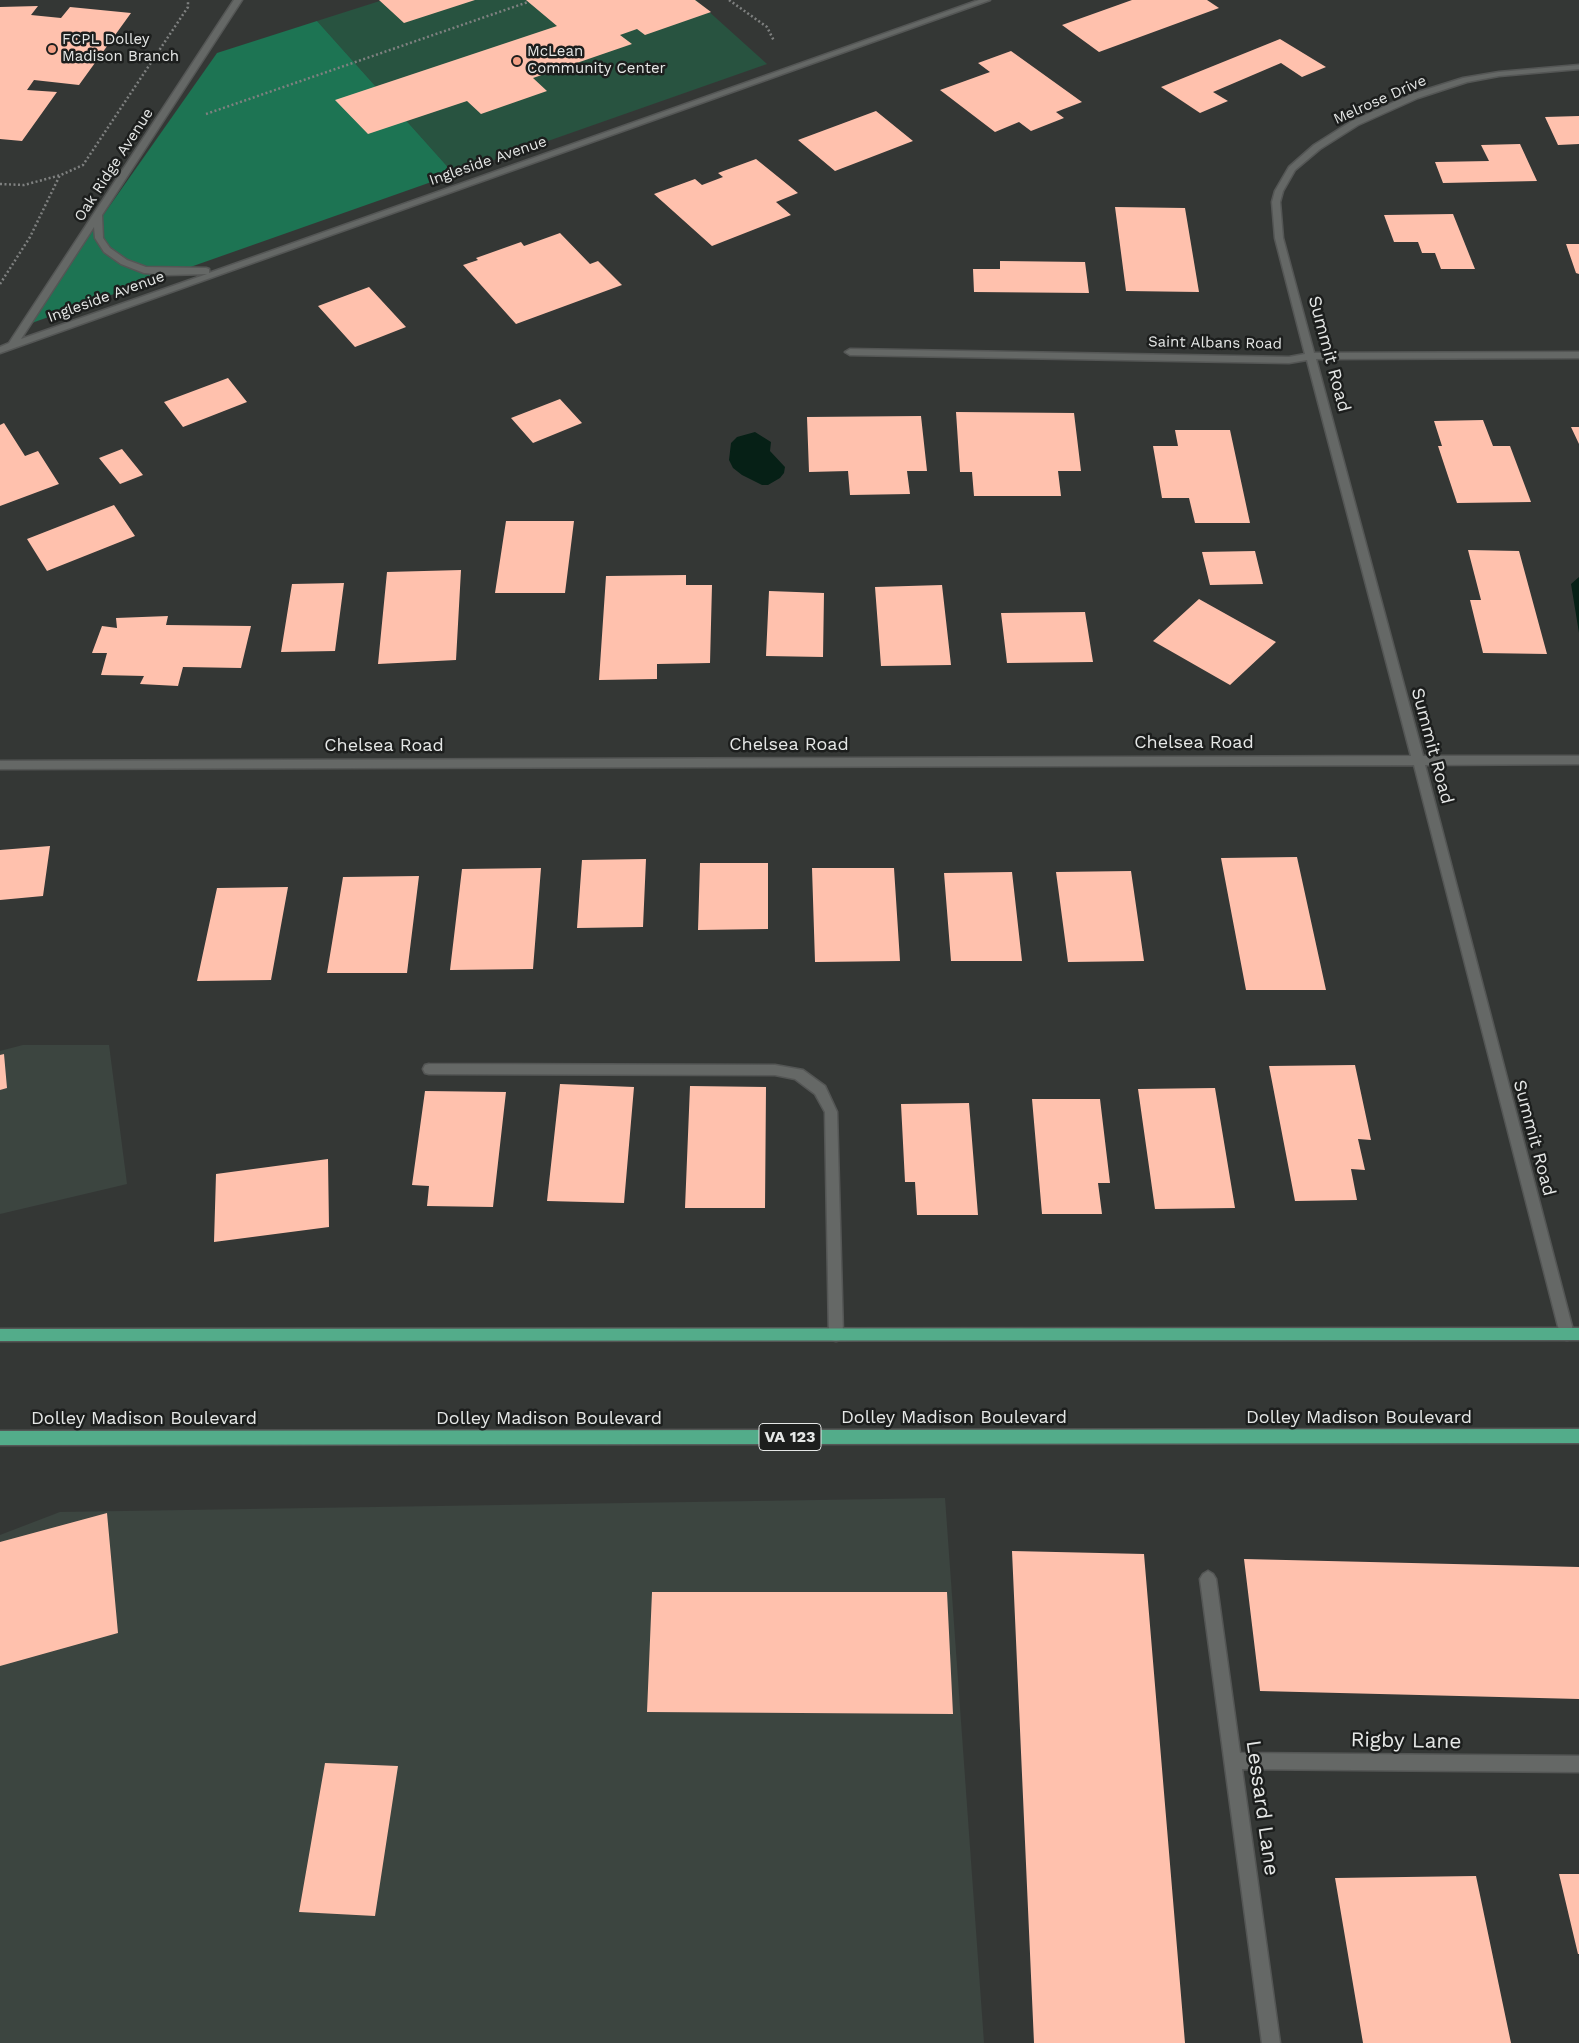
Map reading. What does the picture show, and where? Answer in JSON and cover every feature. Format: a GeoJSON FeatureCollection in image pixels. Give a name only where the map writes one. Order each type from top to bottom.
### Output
{"type":"FeatureCollection","features":[{"type":"Feature","properties":{"kind":"main road"},"geometry":{"type":"LineString","coordinates":[[0,1335],[1573,1334]]}},
{"type":"Feature","properties":{"kind":"main road","name":"Dolley Madison Boulevard"},"geometry":{"type":"LineString","coordinates":[[0,1438],[1579,1436]]}},
{"type":"Feature","properties":{"kind":"street","name":"Oak Ridge Avenue"},"geometry":{"type":"LineString","coordinates":[[13,345],[238,0]]}},
{"type":"Feature","properties":{"kind":"street","name":"Ingleside Avenue"},"geometry":{"type":"LineString","coordinates":[[0,350],[986,0]]}},
{"type":"Feature","properties":{"kind":"street","name":"Melrose Drive"},"geometry":{"type":"LineString","coordinates":[[1292,169],[1317,147],[1355,123],[1415,96],[1466,80],[1499,74],[1579,68]]}},
{"type":"Feature","properties":{"kind":"street","name":"Summit Road"},"geometry":{"type":"LineString","coordinates":[[1292,169],[1279,191],[1276,202],[1279,238],[1573,1334]]}},
{"type":"Feature","properties":{"kind":"street"},"geometry":{"type":"LineString","coordinates":[[98,214],[99,238],[108,250],[124,262],[144,270],[199,272],[231,267]]}},
{"type":"Feature","properties":{"kind":"street","name":"Saint Albans Road"},"geometry":{"type":"LineString","coordinates":[[850,352],[1289,360],[1311,356],[1579,355]]}},
{"type":"Feature","properties":{"kind":"street","name":"Chelsea Road"},"geometry":{"type":"LineString","coordinates":[[0,765],[1579,760]]}},
{"type":"Feature","properties":{"kind":"street"},"geometry":{"type":"LineString","coordinates":[[429,1068],[775,1070],[798,1074],[820,1090],[831,1112],[836,1335]]}},
{"type":"Feature","properties":{"kind":"street","name":"Lessard Lane"},"geometry":{"type":"LineString","coordinates":[[1208,1580],[1271,2043]]}},
{"type":"Feature","properties":{"kind":"street","name":"Rigby Lane"},"geometry":{"type":"LineString","coordinates":[[1233,1761],[1579,1764]]}},
{"type":"Feature","properties":{"kind":"path"},"geometry":{"type":"LineString","coordinates":[[0,184],[24,185],[61,175],[83,165],[188,7],[188,0]]}},
{"type":"Feature","properties":{"kind":"path"},"geometry":{"type":"LineString","coordinates":[[729,0],[767,27],[775,41],[770,47]]}},
{"type":"Feature","properties":{"kind":"path"},"geometry":{"type":"LineString","coordinates":[[198,117],[528,2]]}},
{"type":"Feature","properties":{"kind":"path"},"geometry":{"type":"LineString","coordinates":[[0,284],[30,237],[61,175]]}},
{"type":"Feature","properties":{"kind":"shaded area"},"geometry":{"type":"Polygon","coordinates":[[[383,0],[696,0],[767,64],[454,174],[317,21],[383,0]]]}},
{"type":"Feature","properties":{"kind":"shaded area"},"geometry":{"type":"Polygon","coordinates":[[[755,432],[771,442],[770,451],[785,467],[784,473],[780,478],[768,485],[762,485],[742,475],[733,468],[729,460],[731,443],[737,437],[755,432]]]}},
{"type":"Feature","properties":{"kind":"shaded area"},"geometry":{"type":"Polygon","coordinates":[[[1579,577],[1579,633],[1571,584],[1579,577]]]}},
{"type":"Feature","properties":{"kind":"shaded area"},"geometry":{"type":"Polygon","coordinates":[[[23,1045],[109,1045],[127,1184],[0,1214],[0,1051],[23,1045]]]}},
{"type":"Feature","properties":{"kind":"shaded area"},"geometry":{"type":"Polygon","coordinates":[[[945,1498],[984,2043],[0,2043],[0,1535],[60,1512],[945,1498]]]}},
{"type":"Feature","properties":{"kind":"green space"},"geometry":{"type":"Polygon","coordinates":[[[317,21],[454,174],[26,325],[217,53],[317,21]]]}},
{"type":"Feature","properties":{"kind":"building"},"geometry":{"type":"Polygon","coordinates":[[[379,0],[475,0],[404,23],[379,0]]]}},
{"type":"Feature","properties":{"kind":"building","name":"McLean Community Center"},"geometry":{"type":"Polygon","coordinates":[[[526,0],[695,0],[711,12],[645,35],[637,29],[620,35],[632,44],[533,78],[547,91],[481,114],[467,101],[368,134],[335,100],[557,26],[526,0]]]}},
{"type":"Feature","properties":{"kind":"building"},"geometry":{"type":"Polygon","coordinates":[[[1132,0],[1207,0],[1219,8],[1099,52],[1062,25],[1132,0]]]}},
{"type":"Feature","properties":{"kind":"building","name":"FCPL Dolley Madison Branch"},"geometry":{"type":"Polygon","coordinates":[[[38,6],[31,15],[61,18],[70,7],[131,13],[79,85],[34,80],[27,90],[57,92],[22,141],[0,139],[0,7],[38,6]]]}},
{"type":"Feature","properties":{"kind":"building"},"geometry":{"type":"Polygon","coordinates":[[[1280,39],[1326,67],[1302,77],[1281,63],[1213,92],[1228,101],[1200,113],[1161,87],[1280,39]]]}},
{"type":"Feature","properties":{"kind":"building"},"geometry":{"type":"Polygon","coordinates":[[[1011,51],[1082,102],[1056,112],[1064,118],[1031,131],[1019,122],[995,132],[940,90],[990,72],[978,63],[1011,51]]]}},
{"type":"Feature","properties":{"kind":"building"},"geometry":{"type":"Polygon","coordinates":[[[876,111],[913,141],[835,171],[798,140],[876,111]]]}},
{"type":"Feature","properties":{"kind":"building"},"geometry":{"type":"Polygon","coordinates":[[[1579,116],[1579,144],[1558,145],[1545,117],[1579,116]]]}},
{"type":"Feature","properties":{"kind":"building"},"geometry":{"type":"Polygon","coordinates":[[[1520,144],[1537,181],[1443,183],[1435,162],[1489,161],[1481,145],[1520,144]]]}},
{"type":"Feature","properties":{"kind":"building"},"geometry":{"type":"Polygon","coordinates":[[[756,159],[798,193],[776,202],[791,215],[712,246],[654,194],[695,179],[702,185],[723,177],[718,173],[756,159]]]}},
{"type":"Feature","properties":{"kind":"building"},"geometry":{"type":"Polygon","coordinates":[[[1115,207],[1185,208],[1199,292],[1126,291],[1115,207]]]}},
{"type":"Feature","properties":{"kind":"building"},"geometry":{"type":"Polygon","coordinates":[[[1453,214],[1475,269],[1441,269],[1435,253],[1422,253],[1418,242],[1394,242],[1384,215],[1453,214]]]}},
{"type":"Feature","properties":{"kind":"building"},"geometry":{"type":"Polygon","coordinates":[[[560,233],[590,264],[598,261],[622,285],[516,324],[463,265],[478,260],[476,258],[521,242],[524,246],[560,233]]]}},
{"type":"Feature","properties":{"kind":"building"},"geometry":{"type":"Polygon","coordinates":[[[1566,244],[1579,244],[1579,274],[1576,273],[1566,244]]]}},
{"type":"Feature","properties":{"kind":"building"},"geometry":{"type":"Polygon","coordinates":[[[1000,261],[1085,262],[1089,293],[974,292],[973,269],[1000,269],[1000,261]]]}},
{"type":"Feature","properties":{"kind":"building"},"geometry":{"type":"Polygon","coordinates":[[[369,287],[406,327],[355,347],[318,306],[369,287]]]}},
{"type":"Feature","properties":{"kind":"building"},"geometry":{"type":"Polygon","coordinates":[[[228,378],[247,402],[183,427],[164,402],[228,378]]]}},
{"type":"Feature","properties":{"kind":"building"},"geometry":{"type":"Polygon","coordinates":[[[560,399],[582,423],[533,443],[511,418],[560,399]]]}},
{"type":"Feature","properties":{"kind":"building"},"geometry":{"type":"Polygon","coordinates":[[[956,412],[1074,413],[1081,471],[1058,471],[1061,496],[974,496],[972,472],[960,472],[956,412]]]}},
{"type":"Feature","properties":{"kind":"building"},"geometry":{"type":"Polygon","coordinates":[[[921,416],[927,471],[907,471],[910,494],[850,495],[848,471],[809,472],[807,417],[921,416]]]}},
{"type":"Feature","properties":{"kind":"building"},"geometry":{"type":"Polygon","coordinates":[[[1483,420],[1493,446],[1510,446],[1531,502],[1457,503],[1438,446],[1442,446],[1434,421],[1483,420]]]}},
{"type":"Feature","properties":{"kind":"building"},"geometry":{"type":"Polygon","coordinates":[[[4,423],[25,456],[38,451],[59,484],[0,506],[0,425],[4,423]]]}},
{"type":"Feature","properties":{"kind":"building"},"geometry":{"type":"Polygon","coordinates":[[[1571,427],[1579,427],[1579,444],[1571,427]]]}},
{"type":"Feature","properties":{"kind":"building"},"geometry":{"type":"Polygon","coordinates":[[[1175,430],[1230,430],[1250,523],[1195,523],[1189,498],[1162,498],[1153,446],[1178,446],[1175,430]]]}},
{"type":"Feature","properties":{"kind":"building"},"geometry":{"type":"Polygon","coordinates":[[[122,449],[143,475],[120,484],[99,458],[122,449]]]}},
{"type":"Feature","properties":{"kind":"building"},"geometry":{"type":"Polygon","coordinates":[[[114,505],[135,536],[47,571],[27,539],[114,505]]]}},
{"type":"Feature","properties":{"kind":"building"},"geometry":{"type":"Polygon","coordinates":[[[506,521],[574,521],[565,593],[495,593],[506,521]]]}},
{"type":"Feature","properties":{"kind":"building"},"geometry":{"type":"Polygon","coordinates":[[[1468,550],[1519,551],[1547,654],[1483,653],[1470,600],[1481,600],[1468,550]]]}},
{"type":"Feature","properties":{"kind":"building"},"geometry":{"type":"Polygon","coordinates":[[[1255,551],[1263,584],[1210,585],[1202,552],[1255,551]]]}},
{"type":"Feature","properties":{"kind":"building"},"geometry":{"type":"Polygon","coordinates":[[[461,570],[456,660],[378,664],[387,572],[461,570]]]}},
{"type":"Feature","properties":{"kind":"building"},"geometry":{"type":"Polygon","coordinates":[[[686,575],[686,585],[712,585],[710,663],[657,664],[657,679],[599,680],[606,576],[686,575]]]}},
{"type":"Feature","properties":{"kind":"building"},"geometry":{"type":"Polygon","coordinates":[[[344,583],[335,651],[281,652],[292,584],[344,583]]]}},
{"type":"Feature","properties":{"kind":"building"},"geometry":{"type":"Polygon","coordinates":[[[942,585],[951,665],[881,666],[875,587],[942,585]]]}},
{"type":"Feature","properties":{"kind":"building"},"geometry":{"type":"Polygon","coordinates":[[[769,591],[824,593],[823,657],[766,656],[769,591]]]}},
{"type":"Feature","properties":{"kind":"building"},"geometry":{"type":"Polygon","coordinates":[[[1199,599],[1276,642],[1230,685],[1153,641],[1199,599]]]}},
{"type":"Feature","properties":{"kind":"building"},"geometry":{"type":"Polygon","coordinates":[[[1085,612],[1093,662],[1007,663],[1001,613],[1085,612]]]}},
{"type":"Feature","properties":{"kind":"building"},"geometry":{"type":"Polygon","coordinates":[[[168,616],[166,625],[251,626],[241,668],[183,667],[178,686],[140,684],[144,676],[101,675],[107,653],[92,653],[102,626],[117,628],[116,618],[168,616]]]}},
{"type":"Feature","properties":{"kind":"building"},"geometry":{"type":"Polygon","coordinates":[[[50,846],[43,896],[0,900],[0,850],[50,846]]]}},
{"type":"Feature","properties":{"kind":"building"},"geometry":{"type":"Polygon","coordinates":[[[1297,857],[1326,990],[1246,990],[1221,858],[1297,857]]]}},
{"type":"Feature","properties":{"kind":"building"},"geometry":{"type":"Polygon","coordinates":[[[646,859],[643,927],[577,928],[582,860],[646,859]]]}},
{"type":"Feature","properties":{"kind":"building"},"geometry":{"type":"Polygon","coordinates":[[[700,863],[768,863],[768,929],[698,930],[700,863]]]}},
{"type":"Feature","properties":{"kind":"building"},"geometry":{"type":"Polygon","coordinates":[[[541,868],[533,969],[450,970],[462,869],[541,868]]]}},
{"type":"Feature","properties":{"kind":"building"},"geometry":{"type":"Polygon","coordinates":[[[812,868],[894,868],[900,961],[815,962],[812,868]]]}},
{"type":"Feature","properties":{"kind":"building"},"geometry":{"type":"Polygon","coordinates":[[[1131,871],[1144,961],[1068,962],[1056,872],[1131,871]]]}},
{"type":"Feature","properties":{"kind":"building"},"geometry":{"type":"Polygon","coordinates":[[[1012,872],[1022,961],[951,961],[944,873],[1012,872]]]}},
{"type":"Feature","properties":{"kind":"building"},"geometry":{"type":"Polygon","coordinates":[[[419,876],[407,973],[327,973],[343,877],[419,876]]]}},
{"type":"Feature","properties":{"kind":"building"},"geometry":{"type":"Polygon","coordinates":[[[288,887],[271,980],[197,981],[217,888],[288,887]]]}},
{"type":"Feature","properties":{"kind":"building"},"geometry":{"type":"Polygon","coordinates":[[[4,1054],[7,1088],[0,1090],[0,1055],[4,1054]]]}},
{"type":"Feature","properties":{"kind":"building"},"geometry":{"type":"Polygon","coordinates":[[[1355,1065],[1371,1140],[1358,1139],[1365,1170],[1351,1169],[1357,1200],[1295,1201],[1269,1066],[1355,1065]]]}},
{"type":"Feature","properties":{"kind":"building"},"geometry":{"type":"Polygon","coordinates":[[[560,1084],[634,1087],[624,1203],[547,1201],[560,1084]]]}},
{"type":"Feature","properties":{"kind":"building"},"geometry":{"type":"Polygon","coordinates":[[[690,1086],[766,1087],[765,1208],[685,1208],[690,1086]]]}},
{"type":"Feature","properties":{"kind":"building"},"geometry":{"type":"Polygon","coordinates":[[[1215,1088],[1235,1208],[1155,1209],[1138,1089],[1215,1088]]]}},
{"type":"Feature","properties":{"kind":"building"},"geometry":{"type":"Polygon","coordinates":[[[425,1091],[506,1092],[493,1207],[427,1206],[429,1186],[412,1185],[425,1091]]]}},
{"type":"Feature","properties":{"kind":"building"},"geometry":{"type":"Polygon","coordinates":[[[1032,1099],[1100,1099],[1110,1183],[1098,1183],[1102,1214],[1042,1214],[1032,1099]]]}},
{"type":"Feature","properties":{"kind":"building"},"geometry":{"type":"Polygon","coordinates":[[[969,1103],[978,1215],[917,1215],[915,1182],[905,1182],[901,1104],[969,1103]]]}},
{"type":"Feature","properties":{"kind":"building"},"geometry":{"type":"Polygon","coordinates":[[[328,1159],[329,1227],[214,1242],[216,1174],[328,1159]]]}},
{"type":"Feature","properties":{"kind":"building"},"geometry":{"type":"Polygon","coordinates":[[[107,1513],[118,1633],[0,1666],[0,1542],[107,1513]]]}},
{"type":"Feature","properties":{"kind":"building"},"geometry":{"type":"Polygon","coordinates":[[[1012,1551],[1144,1554],[1185,2043],[1034,2043],[1012,1551]]]}},
{"type":"Feature","properties":{"kind":"building"},"geometry":{"type":"Polygon","coordinates":[[[1244,1559],[1579,1567],[1579,1699],[1260,1691],[1244,1559]]]}},
{"type":"Feature","properties":{"kind":"building"},"geometry":{"type":"Polygon","coordinates":[[[652,1592],[947,1592],[953,1714],[647,1712],[652,1592]]]}},
{"type":"Feature","properties":{"kind":"building"},"geometry":{"type":"Polygon","coordinates":[[[325,1763],[398,1766],[375,1916],[299,1912],[325,1763]]]}},
{"type":"Feature","properties":{"kind":"building"},"geometry":{"type":"Polygon","coordinates":[[[1559,1874],[1579,1874],[1579,1954],[1578,1954],[1559,1874]]]}},
{"type":"Feature","properties":{"kind":"building"},"geometry":{"type":"Polygon","coordinates":[[[1476,1876],[1511,2043],[1363,2043],[1335,1878],[1476,1876]]]}},
{"type":"Feature","properties":{"kind":"place","name":"FCPL Dolley Madison Branch"},"geometry":{"type":"Point","coordinates":[52,49]}},
{"type":"Feature","properties":{"kind":"place","name":"McLean Community Center"},"geometry":{"type":"Point","coordinates":[517,61]}}]}
